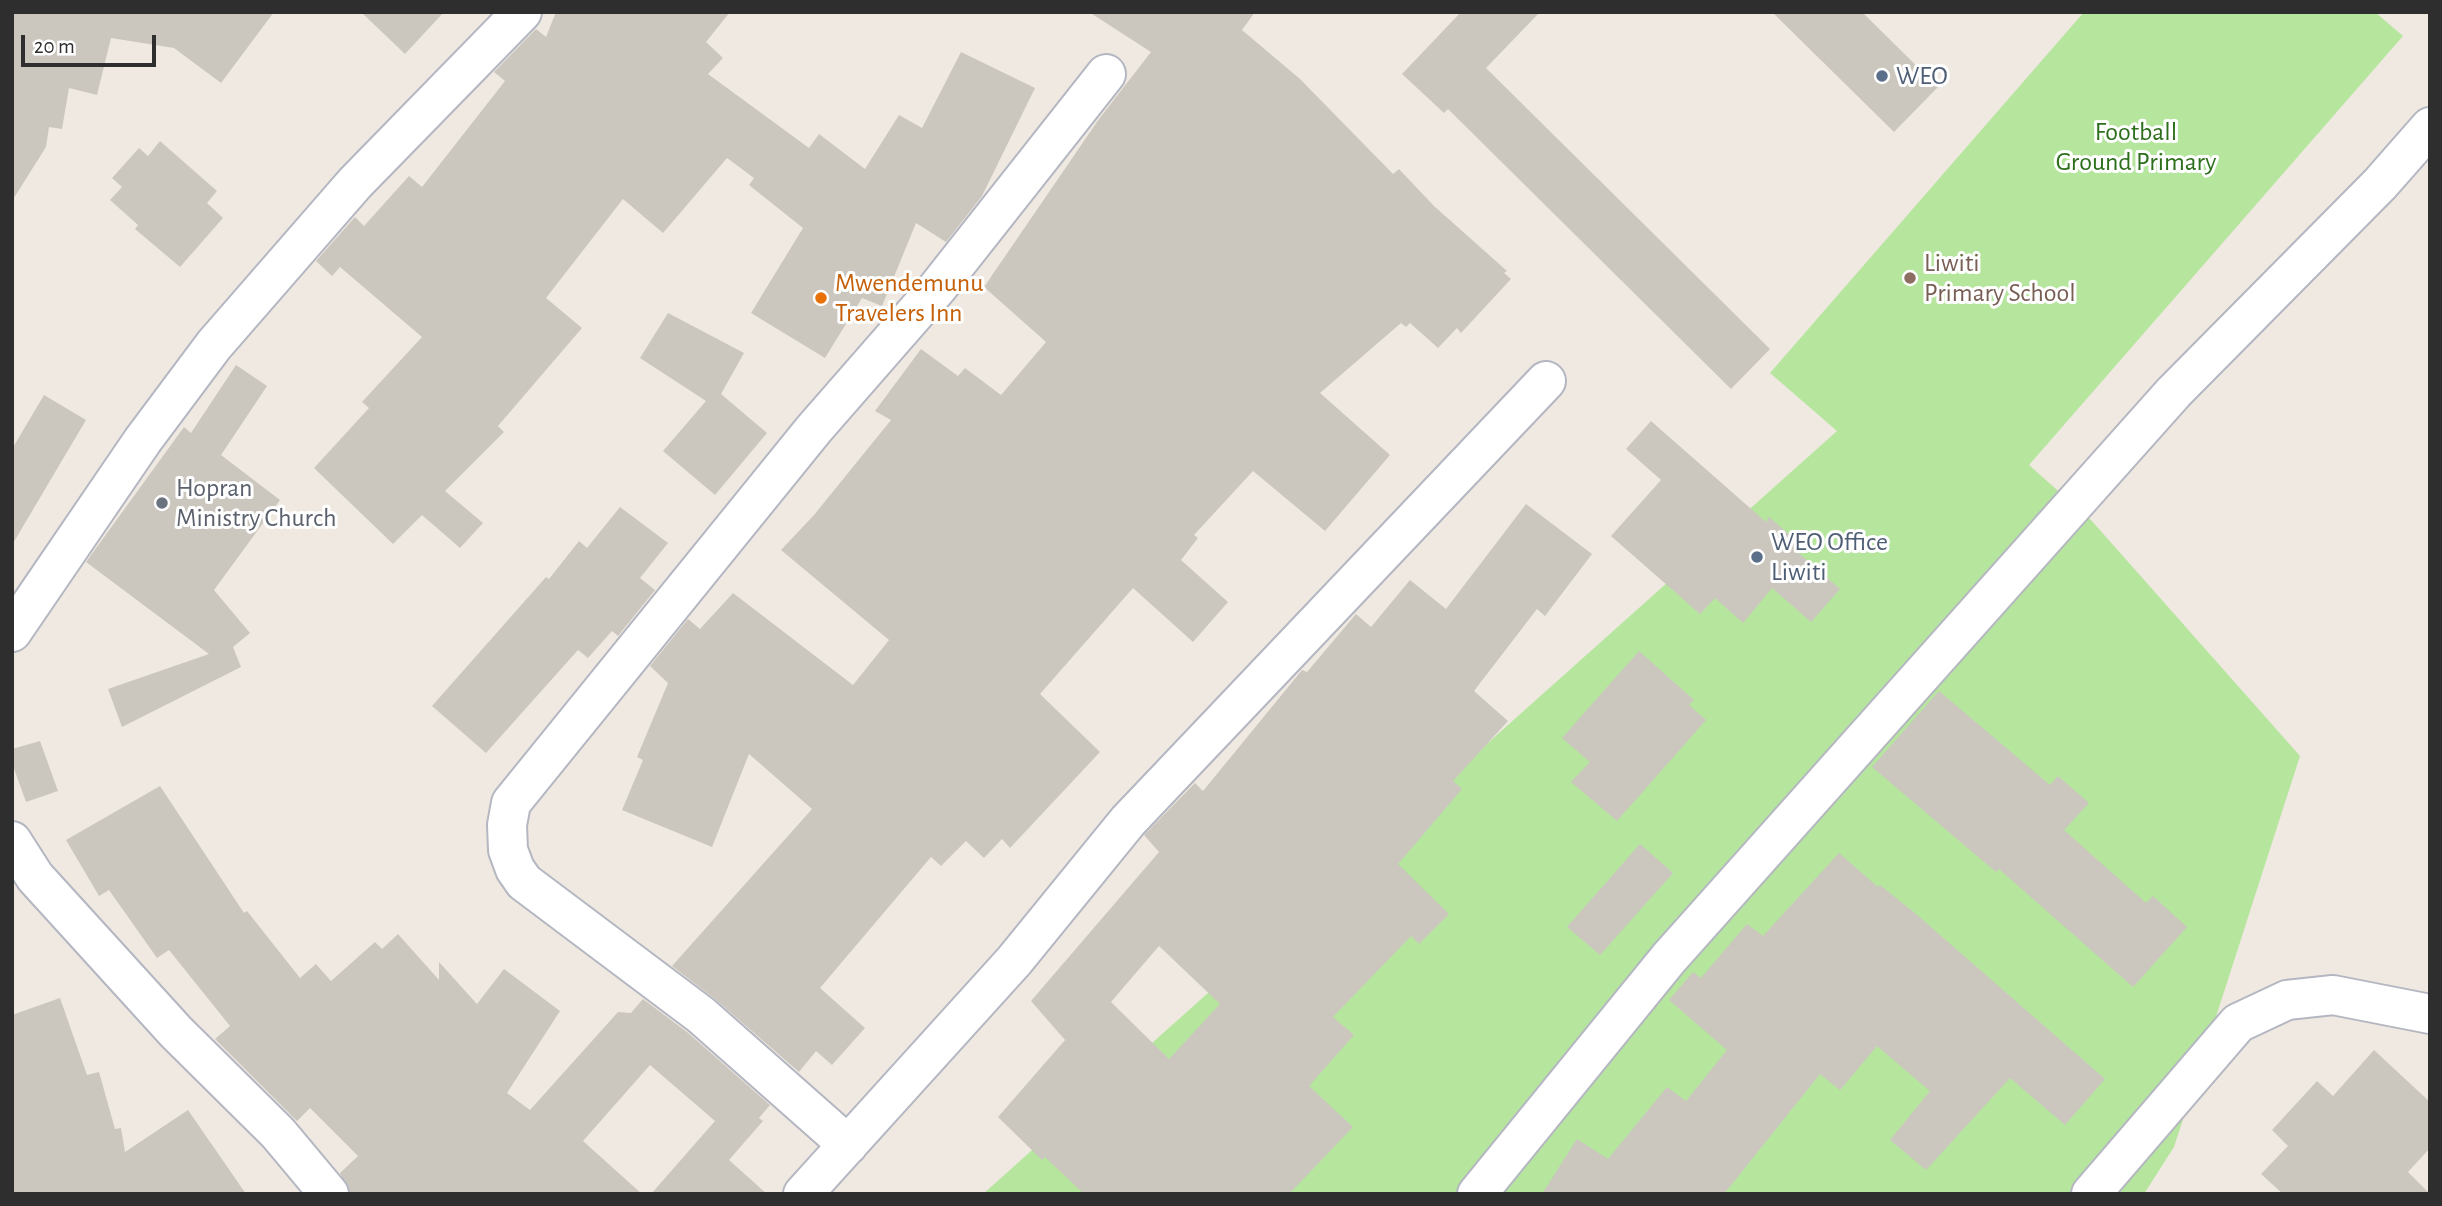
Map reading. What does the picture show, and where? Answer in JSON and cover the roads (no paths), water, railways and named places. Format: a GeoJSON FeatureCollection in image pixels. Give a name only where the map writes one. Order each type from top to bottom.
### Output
{"type":"FeatureCollection","features":[{"type":"Feature","properties":{"kind":"street"},"geometry":{"type":"LineString","coordinates":[[12,632],[143,440],[214,345],[355,183],[522,12]]}},
{"type":"Feature","properties":{"kind":"street"},"geometry":{"type":"LineString","coordinates":[[848,1145],[783,1084],[701,1015],[524,882],[515,869],[508,850],[507,825],[511,803],[814,429],[938,287],[1106,74]]}},
{"type":"Feature","properties":{"kind":"street"},"geometry":{"type":"LineString","coordinates":[[1477,1194],[1669,958],[2174,392],[2380,184],[2430,127]]}},
{"type":"Feature","properties":{"kind":"street"},"geometry":{"type":"LineString","coordinates":[[803,1194],[1014,961],[1128,821],[1546,381]]}},
{"type":"Feature","properties":{"kind":"street"},"geometry":{"type":"LineString","coordinates":[[12,841],[24,879],[278,1133],[329,1194]]}},
{"type":"Feature","properties":{"kind":"street"},"geometry":{"type":"LineString","coordinates":[[2091,1194],[2238,1023],[2287,1000],[2333,995],[2430,1014]]}},
{"type":"Feature","properties":{"kind":"place","name":"WEO"},"geometry":{"type":"Point","coordinates":[1882,76]}},
{"type":"Feature","properties":{"kind":"place","name":"Liwiti Primary School"},"geometry":{"type":"Point","coordinates":[1910,278]}},
{"type":"Feature","properties":{"kind":"place","name":"Mwendemunu Travelers Inn"},"geometry":{"type":"Point","coordinates":[821,298]}},
{"type":"Feature","properties":{"kind":"place","name":"Hopran Ministry Church"},"geometry":{"type":"Point","coordinates":[162,503]}},
{"type":"Feature","properties":{"kind":"place","name":"WEO Office Liwiti"},"geometry":{"type":"Point","coordinates":[1757,557]}},
{"type":"Feature","properties":{"kind":"park label","name":"Football Ground Primary"},"geometry":{"type":"Point","coordinates":[2136,147]}}]}
